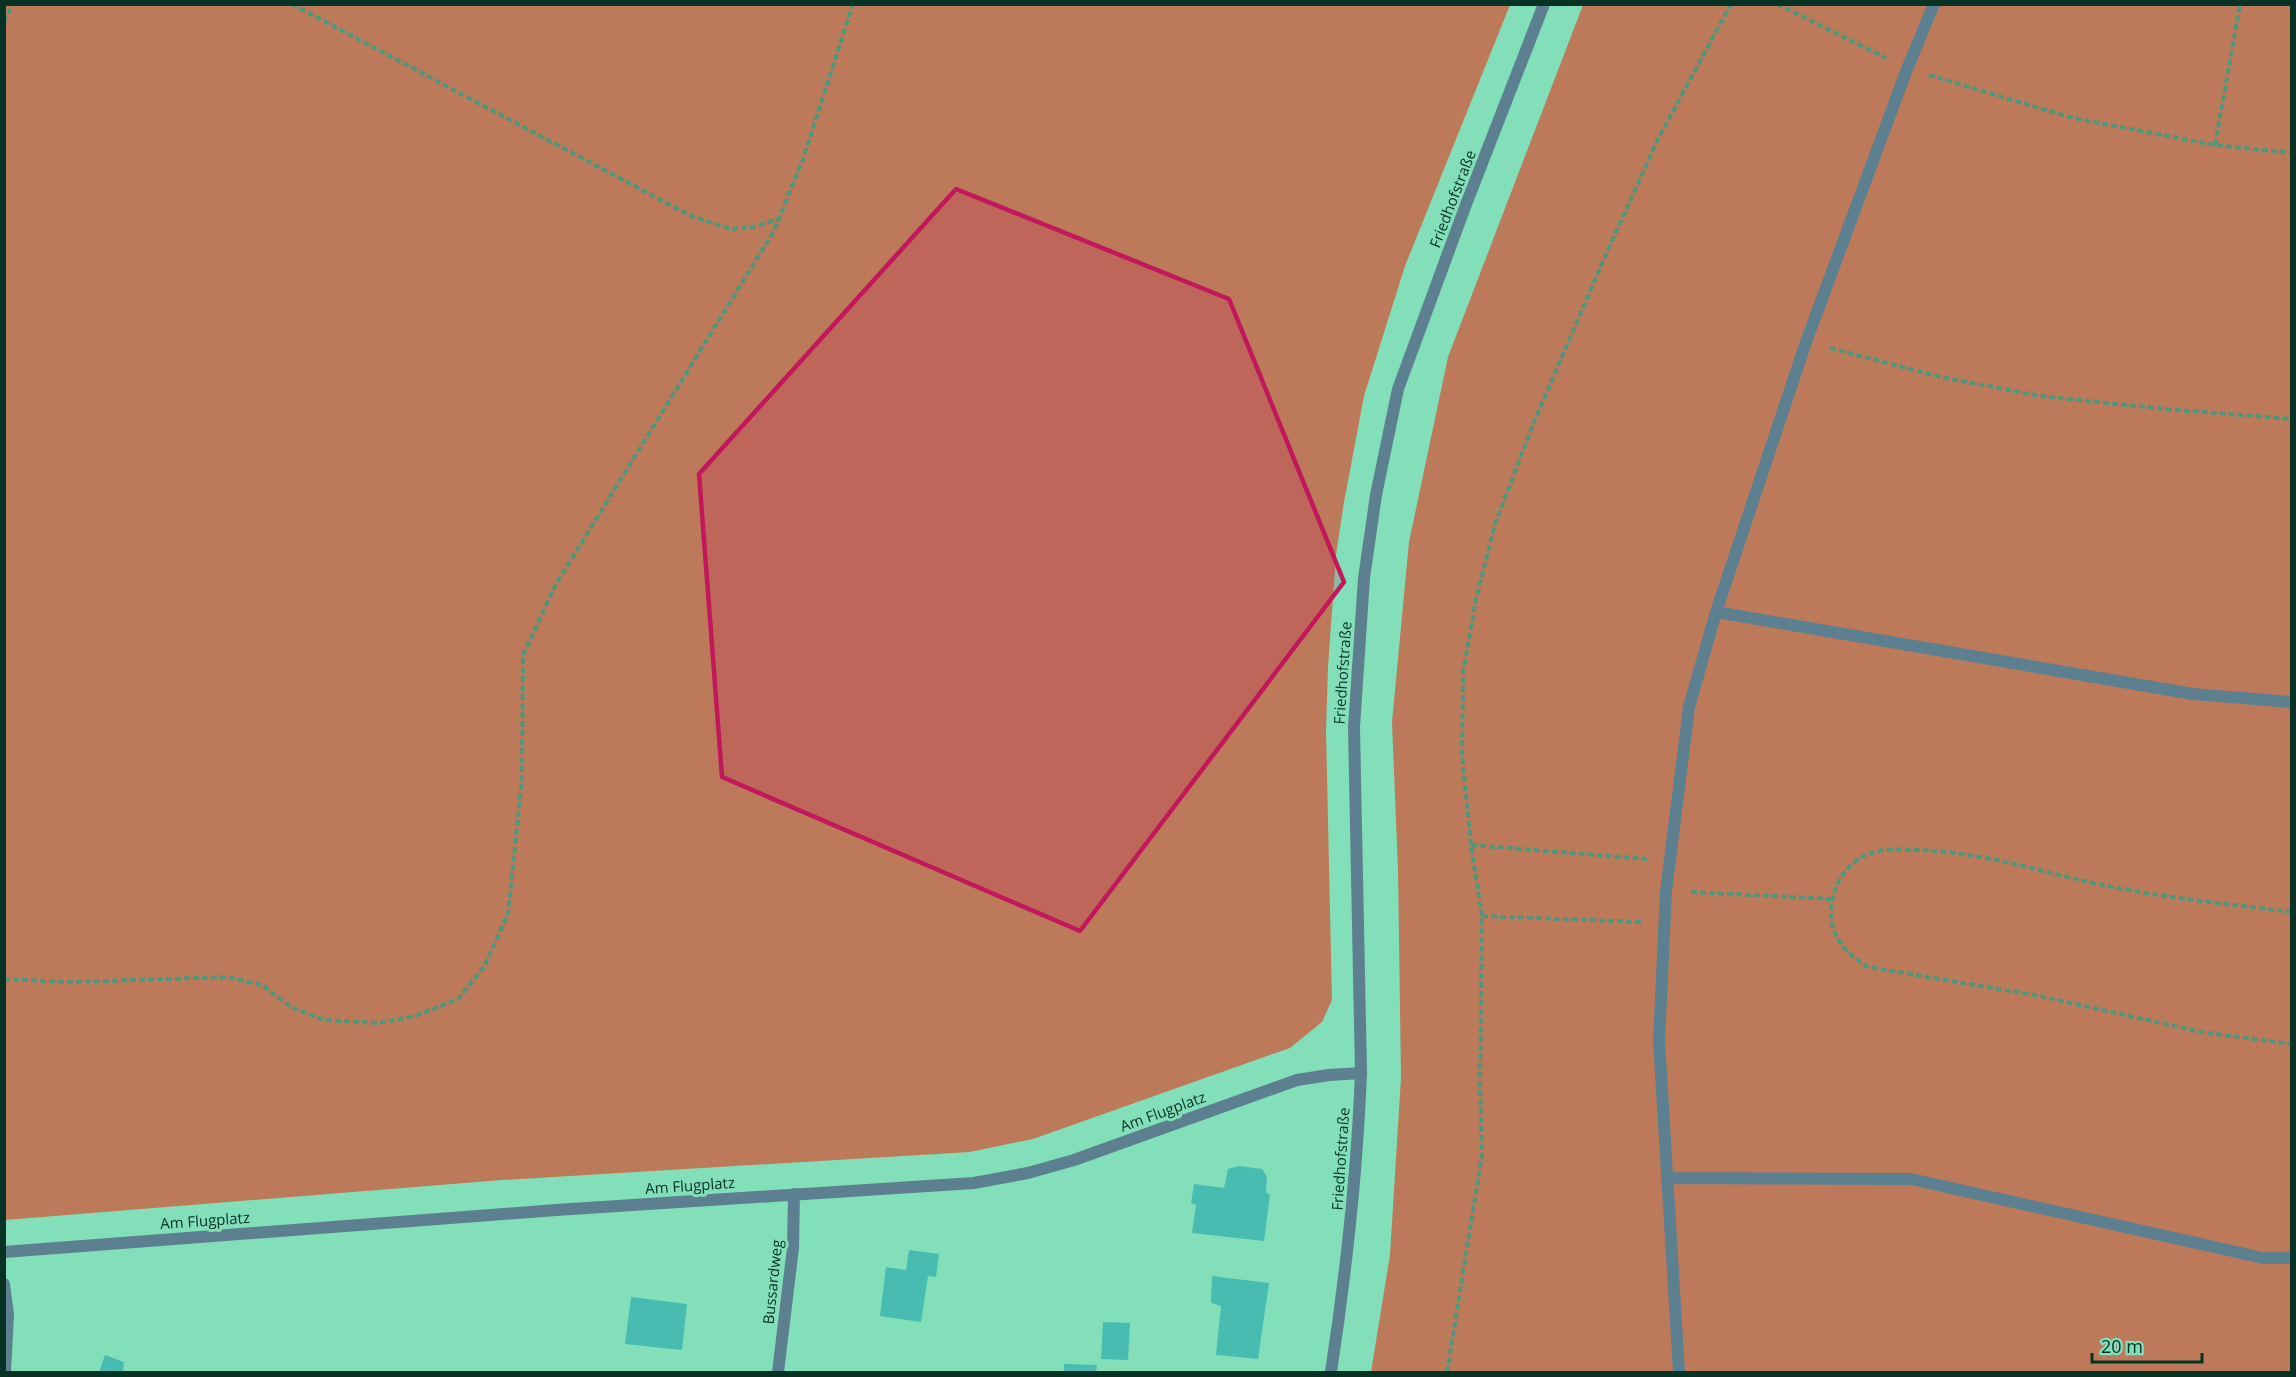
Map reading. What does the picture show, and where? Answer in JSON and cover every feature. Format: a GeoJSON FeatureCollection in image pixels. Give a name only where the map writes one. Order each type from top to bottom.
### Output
{"type":"FeatureCollection","features":[{"type":"Feature","properties":{"kind":"street","name":"Friedhofstraße"},"geometry":{"type":"LineString","coordinates":[[1331,1372],[1347,1267],[1357,1155],[1361,1073],[1354,727],[1364,578],[1376,495],[1398,389],[1465,207],[1544,4]]}},
{"type":"Feature","properties":{"kind":"street"},"geometry":{"type":"LineString","coordinates":[[1679,1372],[1659,1041],[1663,923],[1689,707],[1716,612],[1806,342],[1934,4]]}},
{"type":"Feature","properties":{"kind":"street"},"geometry":{"type":"LineString","coordinates":[[1716,612],[2193,694],[2292,702]]}},
{"type":"Feature","properties":{"kind":"street","name":"Am Flugplatz"},"geometry":{"type":"LineString","coordinates":[[4,1252],[556,1210],[974,1183],[1028,1173],[1074,1160],[1297,1080],[1361,1073]]}},
{"type":"Feature","properties":{"kind":"street"},"geometry":{"type":"LineString","coordinates":[[1669,1178],[1911,1179],[2263,1258],[2292,1258]]}},
{"type":"Feature","properties":{"kind":"street","name":"Bussardweg"},"geometry":{"type":"LineString","coordinates":[[778,1372],[793,1248],[794,1194]]}},
{"type":"Feature","properties":{"kind":"street"},"geometry":{"type":"LineString","coordinates":[[4,1284],[8,1314],[5,1372]]}},
{"type":"Feature","properties":{"kind":"path"},"geometry":{"type":"LineString","coordinates":[[4,22],[13,4]]}},
{"type":"Feature","properties":{"kind":"path"},"geometry":{"type":"LineString","coordinates":[[292,4],[691,216],[731,229],[753,227],[779,219]]}},
{"type":"Feature","properties":{"kind":"path"},"geometry":{"type":"LineString","coordinates":[[4,979],[69,982],[226,977],[262,986],[291,1007],[324,1020],[378,1023],[415,1016],[458,999],[484,967],[508,914],[522,779],[523,655],[556,584],[768,241],[803,159],[853,4]]}},
{"type":"Feature","properties":{"kind":"path"},"geometry":{"type":"LineString","coordinates":[[1447,1372],[1482,1155],[1480,1084],[1482,916],[1471,845],[1462,754],[1463,673],[1476,599],[1495,524],[1534,422],[1654,149],[1731,4]]}},
{"type":"Feature","properties":{"kind":"path"},"geometry":{"type":"LineString","coordinates":[[1776,4],[1908,69],[2073,118],[2215,145],[2292,153]]}},
{"type":"Feature","properties":{"kind":"path"},"geometry":{"type":"LineString","coordinates":[[2215,145],[2240,4]]}},
{"type":"Feature","properties":{"kind":"path"},"geometry":{"type":"LineString","coordinates":[[1806,342],[1941,377],[2040,396],[2292,419]]}},
{"type":"Feature","properties":{"kind":"path"},"geometry":{"type":"LineString","coordinates":[[1471,845],[1669,861]]}},
{"type":"Feature","properties":{"kind":"path"},"geometry":{"type":"LineString","coordinates":[[2292,912],[2128,890],[1945,850],[1878,851],[1862,857],[1848,868],[1837,882],[1831,899],[1831,920],[1838,940],[1851,956],[1868,967],[2036,995],[2201,1032],[2292,1044]]}},
{"type":"Feature","properties":{"kind":"path"},"geometry":{"type":"LineString","coordinates":[[1666,891],[1831,899]]}},
{"type":"Feature","properties":{"kind":"path"},"geometry":{"type":"LineString","coordinates":[[1482,916],[1663,923]]}},
{"type":"Feature","properties":{"kind":"highlighted area"},"geometry":{"type":"Polygon","coordinates":[[[956,189],[1229,299],[1344,582],[1080,931],[722,777],[699,474],[956,189]]]}},
{"type":"Feature","properties":{"kind":"shaded area"},"geometry":{"type":"Polygon","coordinates":[[[5,4],[1510,5],[1405,266],[1364,396],[1344,502],[1336,555],[1326,731],[1332,1000],[1322,1022],[1290,1048],[1033,1139],[970,1152],[502,1180],[5,1220],[5,4]]]}},
{"type":"Feature","properties":{"kind":"shaded area"},"geometry":{"type":"Polygon","coordinates":[[[1583,5],[2291,5],[2291,1372],[1371,1372],[1390,1255],[1401,1078],[1398,870],[1392,722],[1409,542],[1448,357],[1583,5]]]}},
{"type":"Feature","properties":{"kind":"building"},"geometry":{"type":"Polygon","coordinates":[[[1239,1166],[1262,1169],[1267,1177],[1266,1192],[1270,1195],[1264,1241],[1192,1233],[1196,1205],[1191,1203],[1194,1184],[1224,1188],[1228,1169],[1239,1166]]]}},
{"type":"Feature","properties":{"kind":"building"},"geometry":{"type":"Polygon","coordinates":[[[909,1250],[939,1254],[936,1277],[928,1276],[921,1322],[880,1316],[886,1267],[906,1270],[909,1250]]]}},
{"type":"Feature","properties":{"kind":"building"},"geometry":{"type":"Polygon","coordinates":[[[1212,1276],[1269,1283],[1258,1359],[1216,1355],[1221,1306],[1211,1303],[1212,1276]]]}},
{"type":"Feature","properties":{"kind":"building"},"geometry":{"type":"Polygon","coordinates":[[[631,1297],[687,1304],[682,1350],[625,1344],[631,1297]]]}},
{"type":"Feature","properties":{"kind":"building"},"geometry":{"type":"Polygon","coordinates":[[[1103,1322],[1130,1323],[1128,1360],[1101,1359],[1103,1322]]]}},
{"type":"Feature","properties":{"kind":"building"},"geometry":{"type":"Polygon","coordinates":[[[105,1355],[124,1362],[123,1372],[99,1372],[105,1355]]]}},
{"type":"Feature","properties":{"kind":"building"},"geometry":{"type":"Polygon","coordinates":[[[1064,1364],[1097,1365],[1096,1372],[1064,1372],[1064,1364]]]}}]}
